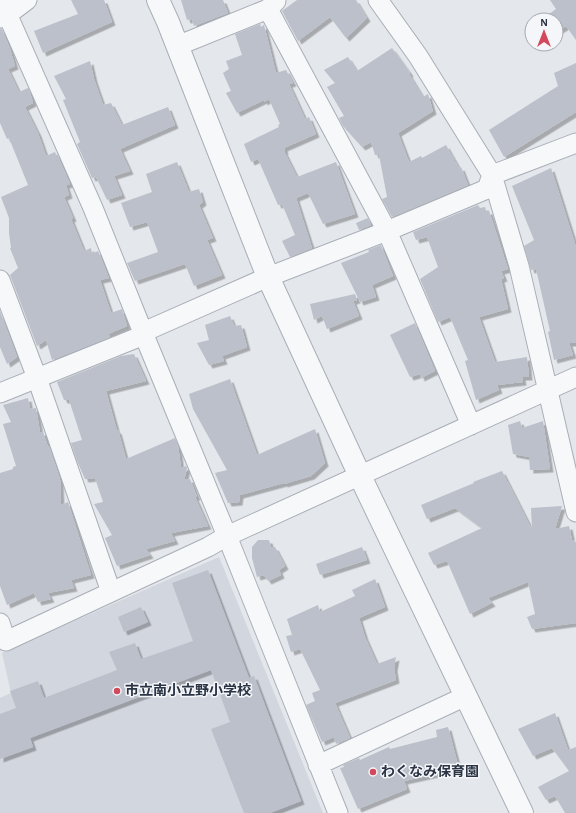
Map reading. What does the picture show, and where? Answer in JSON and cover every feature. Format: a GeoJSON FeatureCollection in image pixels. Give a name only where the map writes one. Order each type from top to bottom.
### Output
{"type":"FeatureCollection","features":[{"type":"Feature","properties":{"kind":"street"},"geometry":{"type":"LineString","coordinates":[[27,0],[2,11],[93,208],[228,536],[338,813]]}},
{"type":"Feature","properties":{"kind":"street"},"geometry":{"type":"LineString","coordinates":[[158,0],[178,46],[268,277],[360,476],[522,813]]}},
{"type":"Feature","properties":{"kind":"street"},"geometry":{"type":"LineString","coordinates":[[378,0],[418,56],[492,175],[519,266],[576,512]]}},
{"type":"Feature","properties":{"kind":"street"},"geometry":{"type":"LineString","coordinates":[[178,46],[273,5],[387,231],[471,426]]}},
{"type":"Feature","properties":{"kind":"street"},"geometry":{"type":"LineString","coordinates":[[492,175],[576,143]]}},
{"type":"Feature","properties":{"kind":"street"},"geometry":{"type":"LineString","coordinates":[[0,393],[144,335],[148,330],[268,277],[487,190],[492,175]]}},
{"type":"Feature","properties":{"kind":"street"},"geometry":{"type":"LineString","coordinates":[[0,280],[111,592]]}},
{"type":"Feature","properties":{"kind":"street"},"geometry":{"type":"LineString","coordinates":[[0,623],[6,641],[208,547],[228,536],[576,377]]}},
{"type":"Feature","properties":{"kind":"street"},"geometry":{"type":"LineString","coordinates":[[318,764],[466,696]]}},
{"type":"Feature","properties":{"kind":"shaded area"},"geometry":{"type":"Polygon","coordinates":[[[219,557],[323,813],[0,813],[0,698],[11,693],[2,653],[219,557]]]}},
{"type":"Feature","properties":{"kind":"building"},"geometry":{"type":"Polygon","coordinates":[[[71,0],[104,0],[112,22],[43,53],[34,31],[78,14],[71,0]]]}},
{"type":"Feature","properties":{"kind":"building"},"geometry":{"type":"Polygon","coordinates":[[[181,0],[223,0],[228,13],[194,26],[192,19],[187,20],[181,0]]]}},
{"type":"Feature","properties":{"kind":"building"},"geometry":{"type":"Polygon","coordinates":[[[297,0],[356,0],[367,18],[346,38],[330,17],[298,41],[282,11],[297,0]]]}},
{"type":"Feature","properties":{"kind":"building"},"geometry":{"type":"Polygon","coordinates":[[[550,0],[576,0],[576,40],[566,26],[564,27],[564,12],[552,12],[556,9],[550,0]]]}},
{"type":"Feature","properties":{"kind":"building"},"geometry":{"type":"Polygon","coordinates":[[[260,24],[261,27],[264,25],[276,73],[286,70],[293,83],[289,84],[305,119],[309,117],[316,134],[284,148],[284,151],[297,177],[336,162],[355,214],[323,224],[308,193],[296,198],[312,248],[290,257],[282,241],[295,235],[282,204],[278,205],[258,159],[251,162],[244,144],[279,127],[278,125],[280,124],[269,99],[237,113],[226,93],[231,91],[223,73],[229,69],[226,61],[242,55],[235,34],[260,24]]]}},
{"type":"Feature","properties":{"kind":"building"},"geometry":{"type":"Polygon","coordinates":[[[0,29],[2,29],[15,66],[8,69],[19,92],[28,88],[29,89],[33,103],[25,107],[38,133],[46,156],[55,152],[56,155],[57,154],[70,184],[66,185],[69,195],[64,197],[84,251],[91,248],[92,254],[98,251],[109,278],[100,280],[111,313],[122,309],[127,326],[108,334],[110,337],[52,360],[46,340],[37,346],[10,275],[18,268],[10,248],[9,218],[1,197],[28,185],[9,138],[7,139],[0,123],[0,29]]]}},
{"type":"Feature","properties":{"kind":"building"},"geometry":{"type":"Polygon","coordinates":[[[392,48],[410,73],[409,74],[423,97],[428,94],[433,111],[398,133],[409,162],[421,156],[422,158],[446,145],[459,168],[461,167],[468,185],[392,217],[382,199],[387,197],[379,155],[375,155],[371,142],[362,147],[343,126],[339,118],[344,116],[327,87],[335,83],[324,70],[348,57],[357,71],[392,48]]]}},
{"type":"Feature","properties":{"kind":"building"},"geometry":{"type":"Polygon","coordinates":[[[90,61],[94,79],[103,105],[111,103],[122,125],[168,107],[175,125],[120,149],[130,171],[114,176],[122,195],[107,200],[96,177],[92,178],[77,144],[80,142],[63,100],[66,99],[54,76],[90,61]]]}},
{"type":"Feature","properties":{"kind":"building"},"geometry":{"type":"Polygon","coordinates":[[[576,63],[576,112],[504,157],[489,130],[558,86],[554,73],[576,63]]]}},
{"type":"Feature","properties":{"kind":"building"},"geometry":{"type":"Polygon","coordinates":[[[177,162],[189,192],[199,189],[203,202],[199,205],[213,238],[207,240],[222,275],[194,286],[185,264],[135,281],[127,263],[158,252],[147,222],[130,227],[121,203],[152,192],[146,174],[177,162]]]}},
{"type":"Feature","properties":{"kind":"building"},"geometry":{"type":"Polygon","coordinates":[[[551,168],[576,247],[576,343],[569,343],[573,355],[554,360],[548,332],[550,331],[536,269],[531,270],[524,246],[534,240],[512,186],[551,168]]]}},
{"type":"Feature","properties":{"kind":"building"},"geometry":{"type":"Polygon","coordinates":[[[478,205],[480,208],[485,207],[486,211],[489,211],[508,269],[501,271],[504,278],[501,279],[508,309],[479,317],[495,362],[527,357],[529,377],[522,377],[523,382],[497,385],[499,390],[476,400],[465,361],[468,360],[450,317],[438,322],[420,279],[438,267],[427,237],[416,240],[413,232],[478,205]]]}},
{"type":"Feature","properties":{"kind":"building"},"geometry":{"type":"Polygon","coordinates":[[[368,218],[371,225],[359,230],[356,223],[368,218]]]}},
{"type":"Feature","properties":{"kind":"building"},"geometry":{"type":"Polygon","coordinates":[[[381,245],[393,276],[372,285],[376,297],[360,302],[341,263],[369,252],[368,250],[381,245]]]}},
{"type":"Feature","properties":{"kind":"building"},"geometry":{"type":"Polygon","coordinates":[[[355,294],[357,300],[353,301],[359,316],[327,329],[322,316],[314,320],[310,304],[355,294]]]}},
{"type":"Feature","properties":{"kind":"building"},"geometry":{"type":"Polygon","coordinates":[[[0,311],[17,357],[7,364],[0,347],[0,311]]]}},
{"type":"Feature","properties":{"kind":"building"},"geometry":{"type":"Polygon","coordinates":[[[230,316],[234,326],[241,325],[247,347],[222,356],[224,361],[209,365],[197,343],[209,340],[205,325],[230,316]]]}},
{"type":"Feature","properties":{"kind":"building"},"geometry":{"type":"Polygon","coordinates":[[[415,323],[435,371],[421,378],[420,374],[410,377],[390,335],[415,323]]]}},
{"type":"Feature","properties":{"kind":"building"},"geometry":{"type":"Polygon","coordinates":[[[134,354],[146,381],[106,391],[126,459],[175,438],[178,445],[181,468],[186,466],[187,468],[184,480],[190,479],[197,497],[195,497],[208,526],[171,533],[175,541],[146,549],[150,555],[117,566],[105,538],[112,535],[94,504],[103,502],[95,478],[85,479],[77,461],[71,443],[82,440],[69,400],[64,400],[57,382],[121,356],[134,354]]]}},
{"type":"Feature","properties":{"kind":"building"},"geometry":{"type":"Polygon","coordinates":[[[230,379],[257,455],[315,429],[325,463],[311,476],[240,495],[239,502],[228,503],[215,473],[227,470],[193,409],[189,394],[230,379]]]}},
{"type":"Feature","properties":{"kind":"building"},"geometry":{"type":"Polygon","coordinates":[[[28,398],[30,409],[36,408],[40,432],[43,432],[48,447],[49,446],[60,479],[61,505],[68,502],[91,575],[71,580],[74,588],[48,593],[51,599],[38,602],[34,593],[7,605],[0,586],[0,473],[13,469],[13,467],[16,466],[3,424],[11,422],[3,405],[28,398]]]}},
{"type":"Feature","properties":{"kind":"building"},"geometry":{"type":"Polygon","coordinates":[[[520,421],[522,428],[543,421],[550,469],[530,470],[529,457],[513,454],[508,425],[520,421]]]}},
{"type":"Feature","properties":{"kind":"building"},"geometry":{"type":"Polygon","coordinates":[[[502,471],[532,530],[531,508],[562,506],[555,529],[569,526],[572,540],[574,540],[576,548],[576,623],[532,629],[527,617],[535,614],[528,582],[488,598],[492,603],[470,614],[447,561],[434,565],[428,553],[482,528],[455,508],[427,519],[421,505],[502,471]]]}},
{"type":"Feature","properties":{"kind":"building"},"geometry":{"type":"Polygon","coordinates":[[[258,540],[269,540],[271,547],[275,547],[285,566],[279,570],[281,575],[268,581],[264,575],[257,577],[252,558],[252,547],[258,540]]]}},
{"type":"Feature","properties":{"kind":"building"},"geometry":{"type":"Polygon","coordinates":[[[362,547],[367,560],[320,575],[316,564],[362,547]]]}},
{"type":"Feature","properties":{"kind":"building"},"geometry":{"type":"Polygon","coordinates":[[[208,570],[249,678],[254,676],[301,801],[270,813],[244,813],[211,729],[230,722],[211,670],[30,738],[33,747],[0,759],[0,714],[16,708],[10,691],[38,681],[44,698],[117,670],[109,652],[135,643],[141,659],[193,641],[172,583],[208,570]]]}},
{"type":"Feature","properties":{"kind":"building"},"geometry":{"type":"Polygon","coordinates":[[[375,579],[385,607],[359,618],[365,637],[377,664],[396,657],[394,668],[396,680],[335,703],[350,738],[336,744],[334,737],[322,742],[306,705],[315,701],[312,693],[320,690],[300,649],[291,652],[286,636],[292,635],[287,619],[318,605],[320,612],[355,596],[352,590],[375,579]]]}},
{"type":"Feature","properties":{"kind":"building"},"geometry":{"type":"Polygon","coordinates":[[[141,607],[148,622],[124,632],[118,617],[141,607]]]}},
{"type":"Feature","properties":{"kind":"building"},"geometry":{"type":"Polygon","coordinates":[[[555,713],[568,750],[576,747],[576,813],[565,813],[555,796],[546,800],[538,787],[569,771],[552,748],[533,756],[518,729],[555,713]]]}},
{"type":"Feature","properties":{"kind":"building"},"geometry":{"type":"Polygon","coordinates":[[[448,727],[459,769],[404,781],[407,789],[358,809],[340,768],[344,767],[343,765],[359,758],[360,760],[389,747],[390,749],[437,737],[436,730],[448,727]]]}},
{"type":"Feature","properties":{"kind":"place","name":"市立南小立野小学校"},"geometry":{"type":"Point","coordinates":[117,691]}},
{"type":"Feature","properties":{"kind":"place","name":"わくなみ保育園"},"geometry":{"type":"Point","coordinates":[373,772]}}]}
